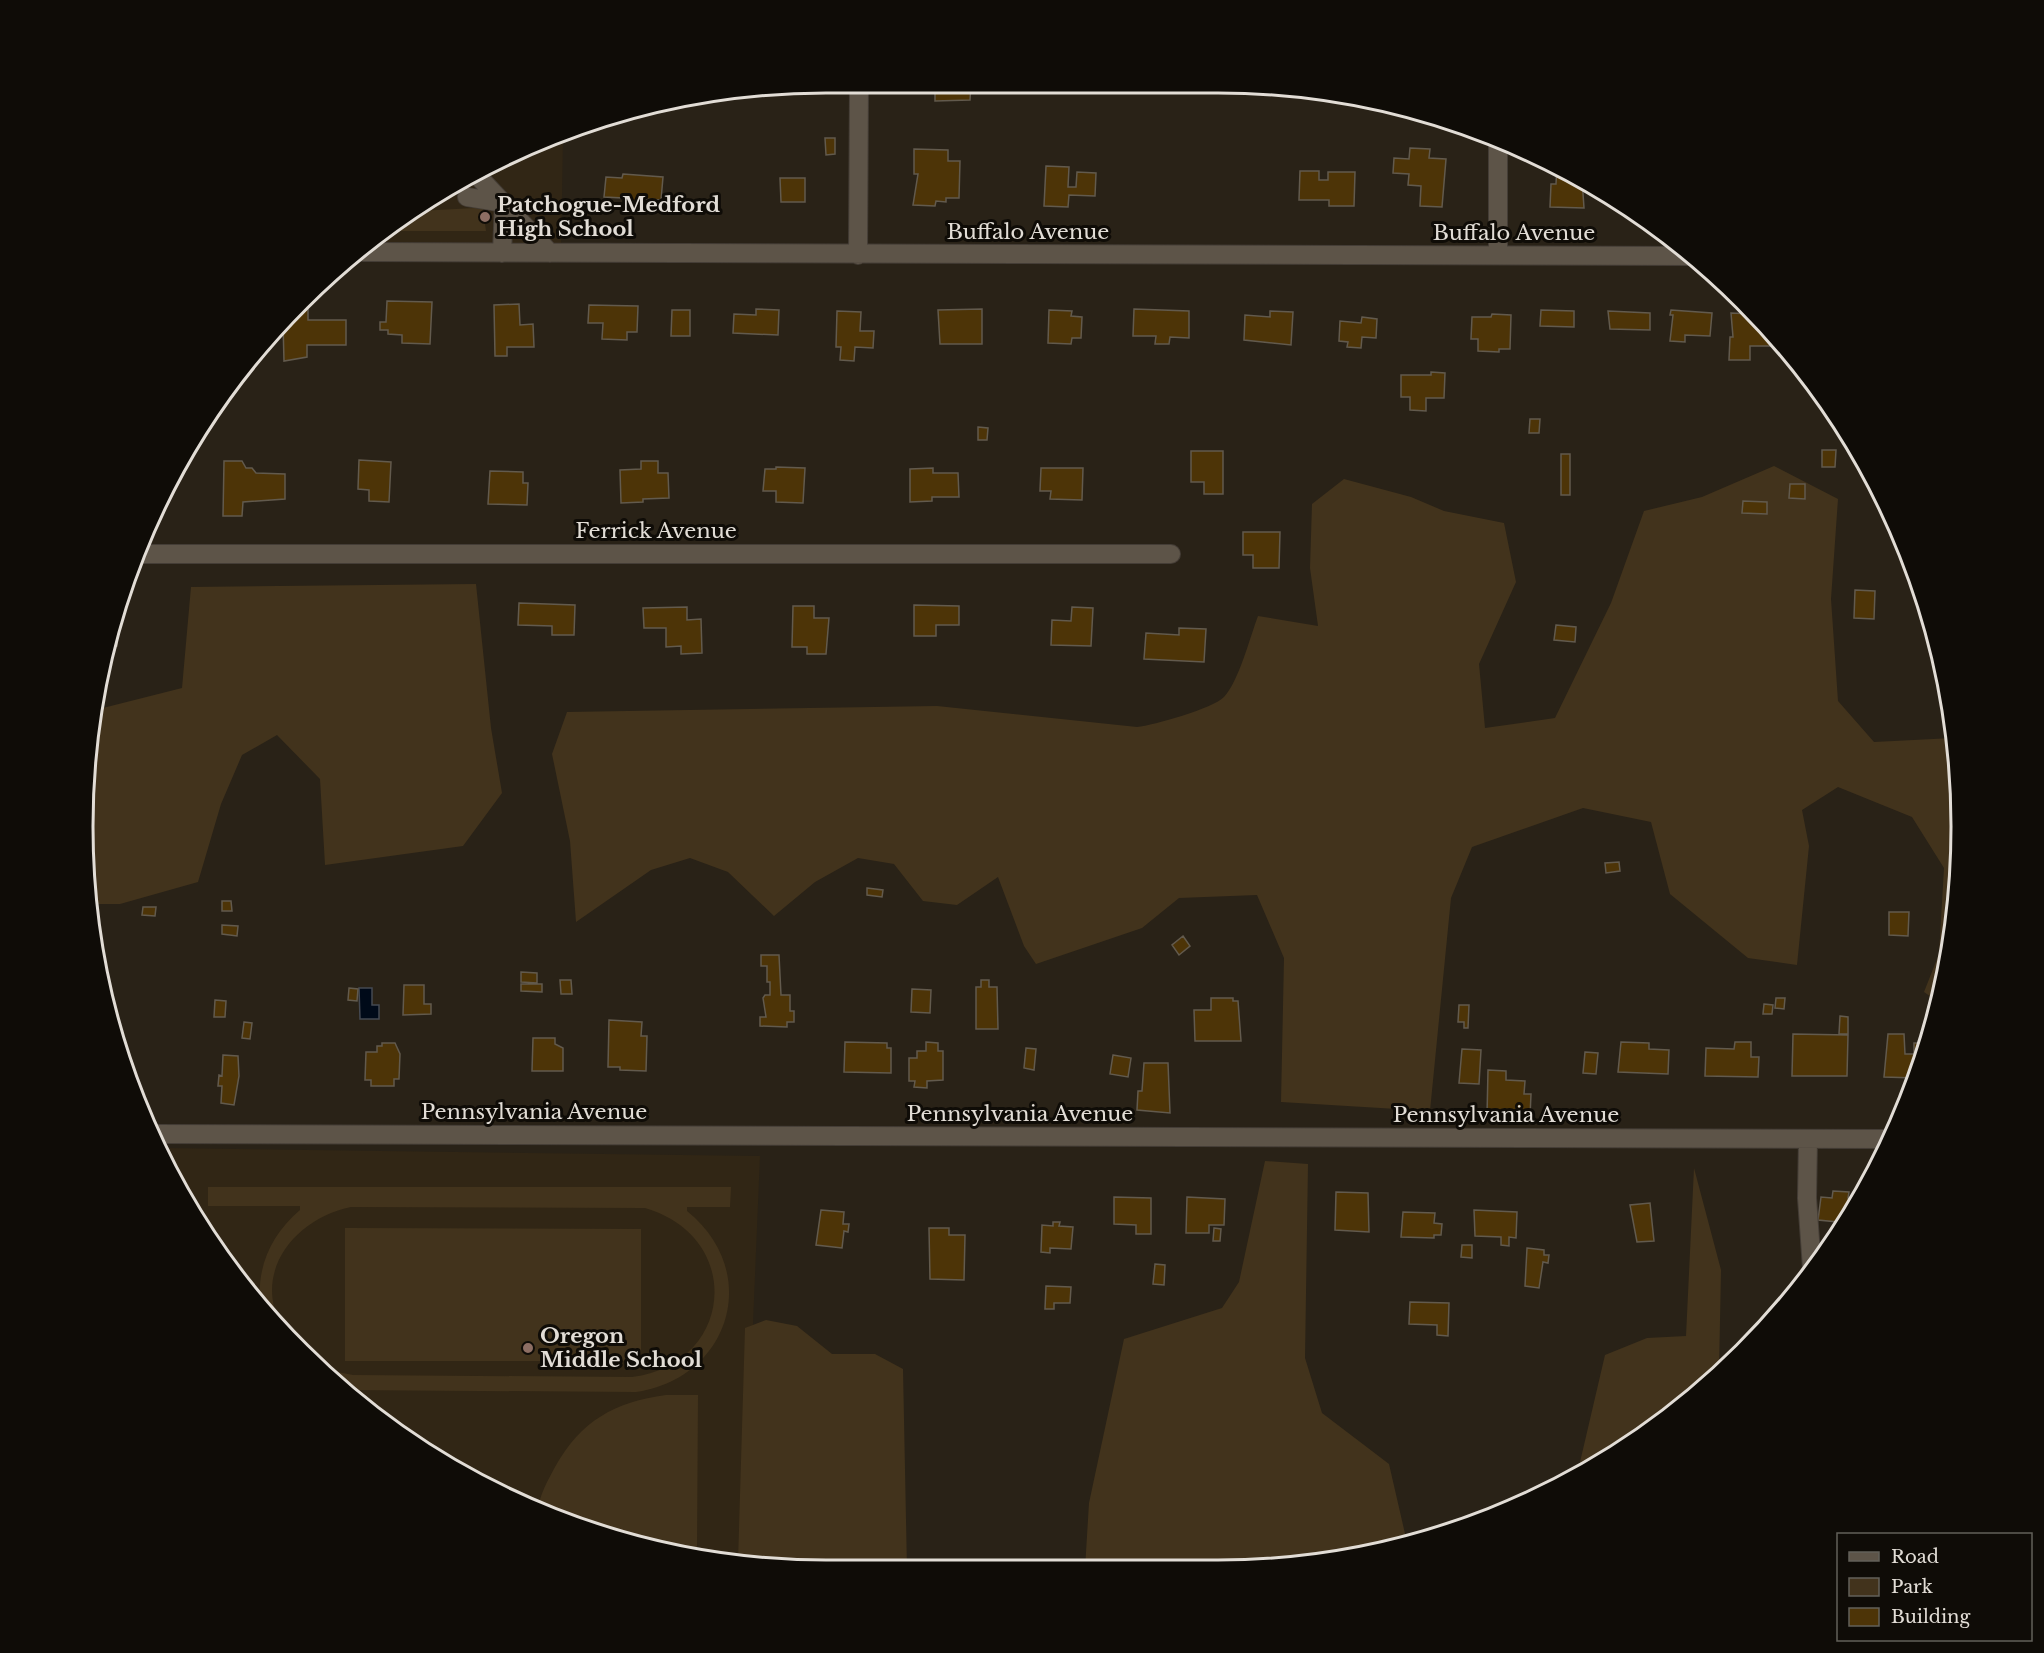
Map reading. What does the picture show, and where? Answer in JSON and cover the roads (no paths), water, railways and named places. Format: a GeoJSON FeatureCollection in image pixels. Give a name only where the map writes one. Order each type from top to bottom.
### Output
{"type":"FeatureCollection","features":[{"type":"Feature","properties":{"kind":"street"},"geometry":{"type":"LineString","coordinates":[[858,255],[860,93]]}},
{"type":"Feature","properties":{"kind":"street"},"geometry":{"type":"LineString","coordinates":[[1498,149],[1498,255]]}},
{"type":"Feature","properties":{"kind":"street"},"geometry":{"type":"LineString","coordinates":[[481,180],[550,253]]}},
{"type":"Feature","properties":{"kind":"street"},"geometry":{"type":"LineString","coordinates":[[467,197],[504,203]]}},
{"type":"Feature","properties":{"kind":"street"},"geometry":{"type":"LineString","coordinates":[[502,253],[504,203]]}},
{"type":"Feature","properties":{"kind":"street","name":"Buffalo Avenue"},"geometry":{"type":"LineString","coordinates":[[371,252],[1677,256]]}},
{"type":"Feature","properties":{"kind":"street","name":"Ferrick Avenue"},"geometry":{"type":"LineString","coordinates":[[146,554],[1171,554]]}},
{"type":"Feature","properties":{"kind":"street","name":"Pennsylvania Avenue"},"geometry":{"type":"LineString","coordinates":[[161,1134],[1880,1139]]}},
{"type":"Feature","properties":{"kind":"street"},"geometry":{"type":"LineString","coordinates":[[1808,1139],[1807,1198],[1811,1256]]}},
{"type":"Feature","properties":{"kind":"water"},"geometry":{"type":"Polygon","coordinates":[[[359,988],[372,988],[372,1005],[379,1005],[379,1019],[360,1019],[359,988]]]}},
{"type":"Feature","properties":{"kind":"place","name":"Patchogue-Medford High School"},"geometry":{"type":"Point","coordinates":[485,217]}},
{"type":"Feature","properties":{"kind":"place","name":"Oregon Middle School"},"geometry":{"type":"Point","coordinates":[528,1348]}}]}
